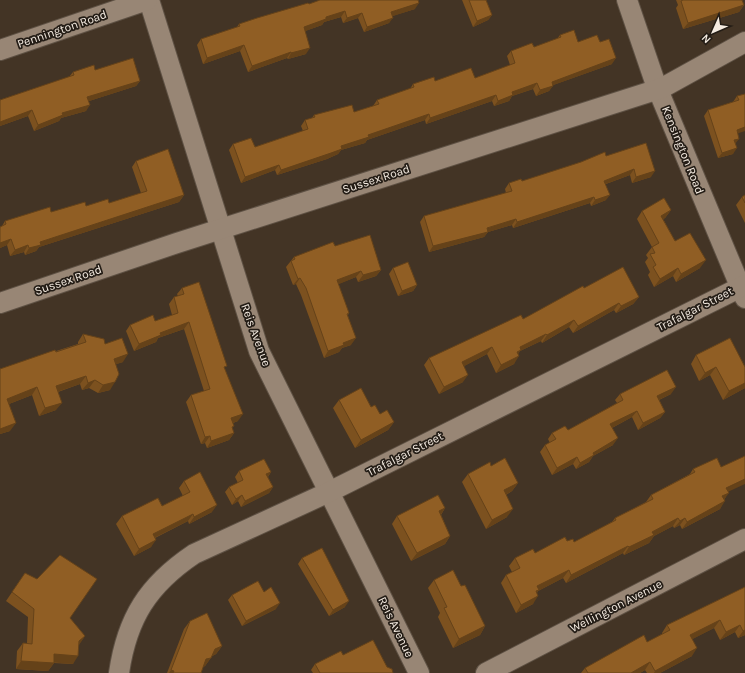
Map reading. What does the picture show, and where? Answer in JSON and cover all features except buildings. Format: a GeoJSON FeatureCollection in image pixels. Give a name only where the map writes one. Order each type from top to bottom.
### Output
{"type":"FeatureCollection","features":[{"type":"Feature","properties":{"kind":"street","name":"Pennington Road"},"geometry":{"type":"LineString","coordinates":[[0,50],[148,0]]}},
{"type":"Feature","properties":{"kind":"street","name":"Reis Avenue"},"geometry":{"type":"LineString","coordinates":[[148,0],[260,351],[419,673]]}},
{"type":"Feature","properties":{"kind":"street","name":"Kensington Road"},"geometry":{"type":"LineString","coordinates":[[627,0],[658,89],[743,290]]}},
{"type":"Feature","properties":{"kind":"street","name":"Sussex Road"},"geometry":{"type":"LineString","coordinates":[[0,303],[221,229],[658,89],[745,42]]}},
{"type":"Feature","properties":{"kind":"street","name":"Trafalgar Street"},"geometry":{"type":"LineString","coordinates":[[119,673],[122,651],[129,629],[141,606],[156,585],[175,567],[194,554],[329,492],[743,290]]}},
{"type":"Feature","properties":{"kind":"street","name":"Wellington Avenue"},"geometry":{"type":"LineString","coordinates":[[486,673],[745,539]]}}]}
